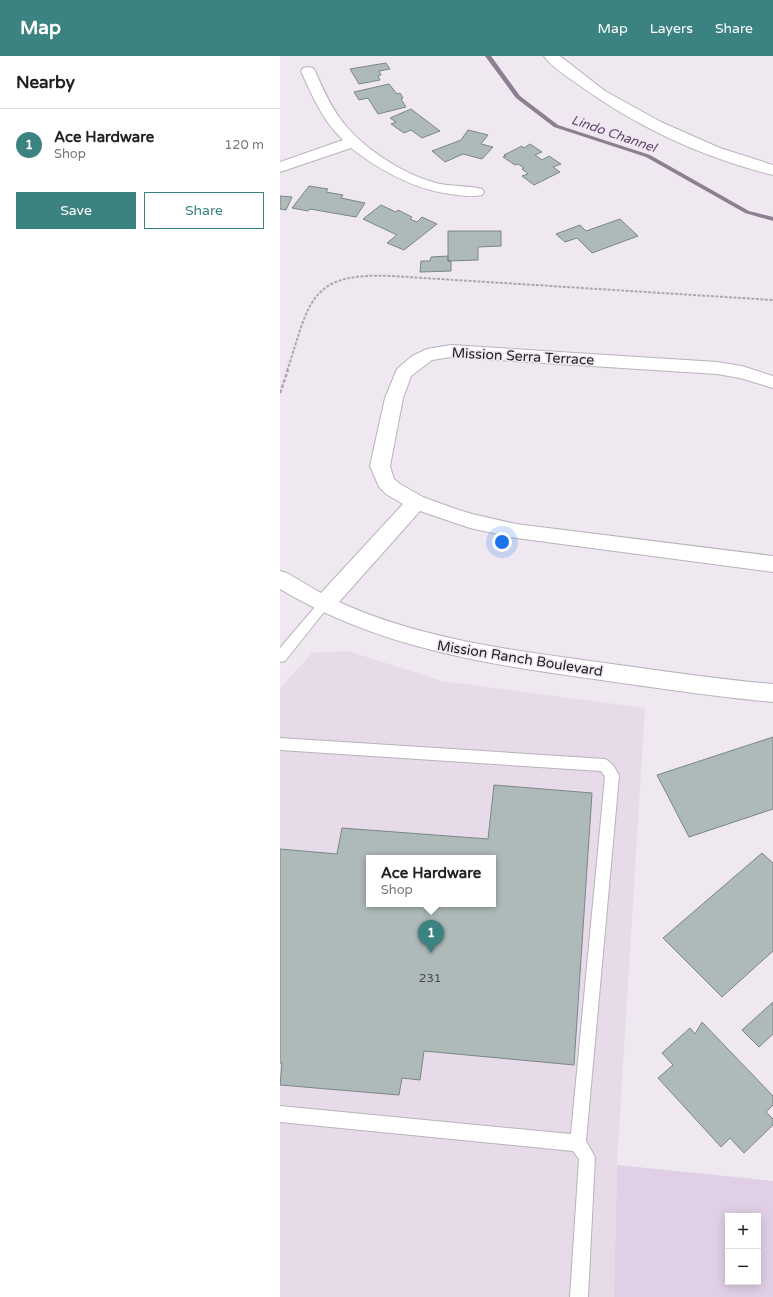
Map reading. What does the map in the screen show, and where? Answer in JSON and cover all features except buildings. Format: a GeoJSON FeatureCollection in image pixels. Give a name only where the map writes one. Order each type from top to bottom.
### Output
{"type":"FeatureCollection","features":[{"type":"Feature","properties":{"kind":"street"},"geometry":{"type":"LineString","coordinates":[[551,56],[590,86],[653,124],[716,152],[773,170]]}},
{"type":"Feature","properties":{"kind":"street"},"geometry":{"type":"LineString","coordinates":[[308,71],[325,106],[339,127],[353,142],[380,161],[417,182],[444,190],[476,192]]}},
{"type":"Feature","properties":{"kind":"street"},"geometry":{"type":"LineString","coordinates":[[280,167],[353,142]]}},
{"type":"Feature","properties":{"kind":"street","name":"Mission Serra Terrace"},"geometry":{"type":"LineString","coordinates":[[773,382],[742,372],[717,368],[451,351],[427,355],[410,366],[403,373],[398,382],[380,466],[382,474],[390,486],[403,495],[416,502],[470,521],[516,531],[773,564]]}},
{"type":"Feature","properties":{"kind":"street"},"geometry":{"type":"LineString","coordinates":[[324,604],[416,502]]}},
{"type":"Feature","properties":{"kind":"street","name":"Mission Ranch Boulevard"},"geometry":{"type":"LineString","coordinates":[[280,579],[293,588],[324,604],[395,633],[465,650],[617,673],[773,693]]}},
{"type":"Feature","properties":{"kind":"lane"},"geometry":{"type":"LineString","coordinates":[[280,657],[324,604]]}},
{"type":"Feature","properties":{"kind":"lane"},"geometry":{"type":"LineString","coordinates":[[280,744],[605,765],[612,776],[578,1143],[587,1157],[579,1297]]}},
{"type":"Feature","properties":{"kind":"lane"},"geometry":{"type":"LineString","coordinates":[[280,1114],[578,1143]]}},
{"type":"Feature","properties":{"kind":"path"},"geometry":{"type":"LineString","coordinates":[[280,393],[308,307],[314,296],[326,284],[345,278],[407,276],[773,300]]}},
{"type":"Feature","properties":{"kind":"shaded area"},"geometry":{"type":"Polygon","coordinates":[[[348,651],[442,681],[645,708],[617,1163],[614,1297],[280,1297],[280,688],[312,653],[348,651]]]}},
{"type":"Feature","properties":{"kind":"shaded area"},"geometry":{"type":"Polygon","coordinates":[[[617,1165],[773,1181],[773,1297],[614,1297],[617,1165]]]}},
{"type":"Feature","properties":{"kind":"waterway","name":"Lindo Channel"},"geometry":{"type":"LineString","coordinates":[[488,56],[518,97],[556,126],[648,156],[747,212],[773,219]]}},
{"type":"Feature","properties":{"kind":"place","name":"Ace Hardware"},"geometry":{"type":"Point","coordinates":[431,953]}}]}
